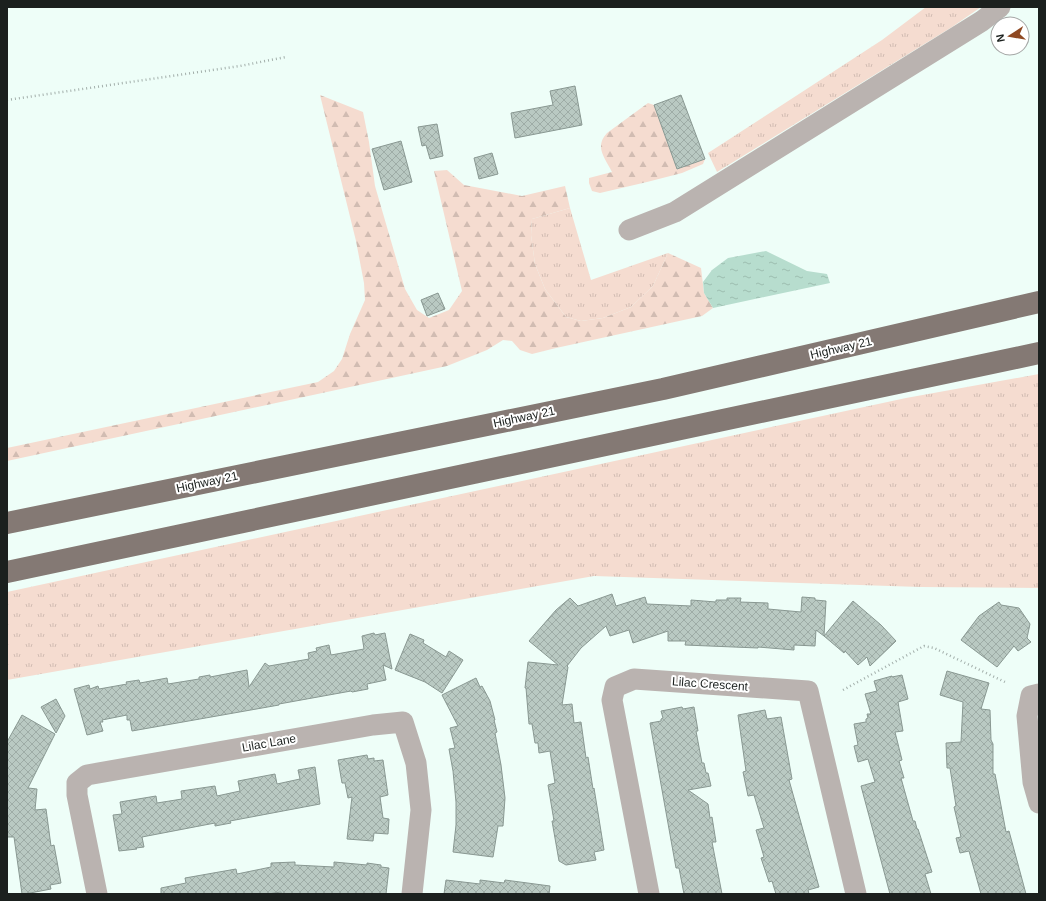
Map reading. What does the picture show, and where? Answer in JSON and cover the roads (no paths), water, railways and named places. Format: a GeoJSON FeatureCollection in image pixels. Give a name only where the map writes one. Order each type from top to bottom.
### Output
{"type":"FeatureCollection","features":[{"type":"Feature","properties":{"kind":"main road","name":"Highway 21"},"geometry":{"type":"LineString","coordinates":[[7,523],[663,389],[1039,302]]}},
{"type":"Feature","properties":{"kind":"main road"},"geometry":{"type":"LineString","coordinates":[[7,572],[1030,355],[1039,344]]}},
{"type":"Feature","properties":{"kind":"street"},"geometry":{"type":"LineString","coordinates":[[629,230],[675,212],[982,22],[1000,7]]}},
{"type":"Feature","properties":{"kind":"street","name":"Lilac Crescent"},"geometry":{"type":"LineString","coordinates":[[649,894],[612,700],[615,686],[634,679],[808,691],[856,894]]}},
{"type":"Feature","properties":{"kind":"street"},"geometry":{"type":"LineString","coordinates":[[1039,694],[1031,696],[1027,716],[1033,782],[1039,803]]}},
{"type":"Feature","properties":{"kind":"street","name":"Lilac Lane"},"geometry":{"type":"LineString","coordinates":[[97,894],[77,795],[77,783],[87,775],[373,725],[404,722],[416,764],[421,810],[412,894]]}},
{"type":"Feature","properties":{"kind":"water"},"geometry":{"type":"Polygon","coordinates":[[[766,251],[807,271],[827,274],[830,283],[713,308],[704,293],[703,282],[712,270],[728,258],[766,251]]]}}]}
